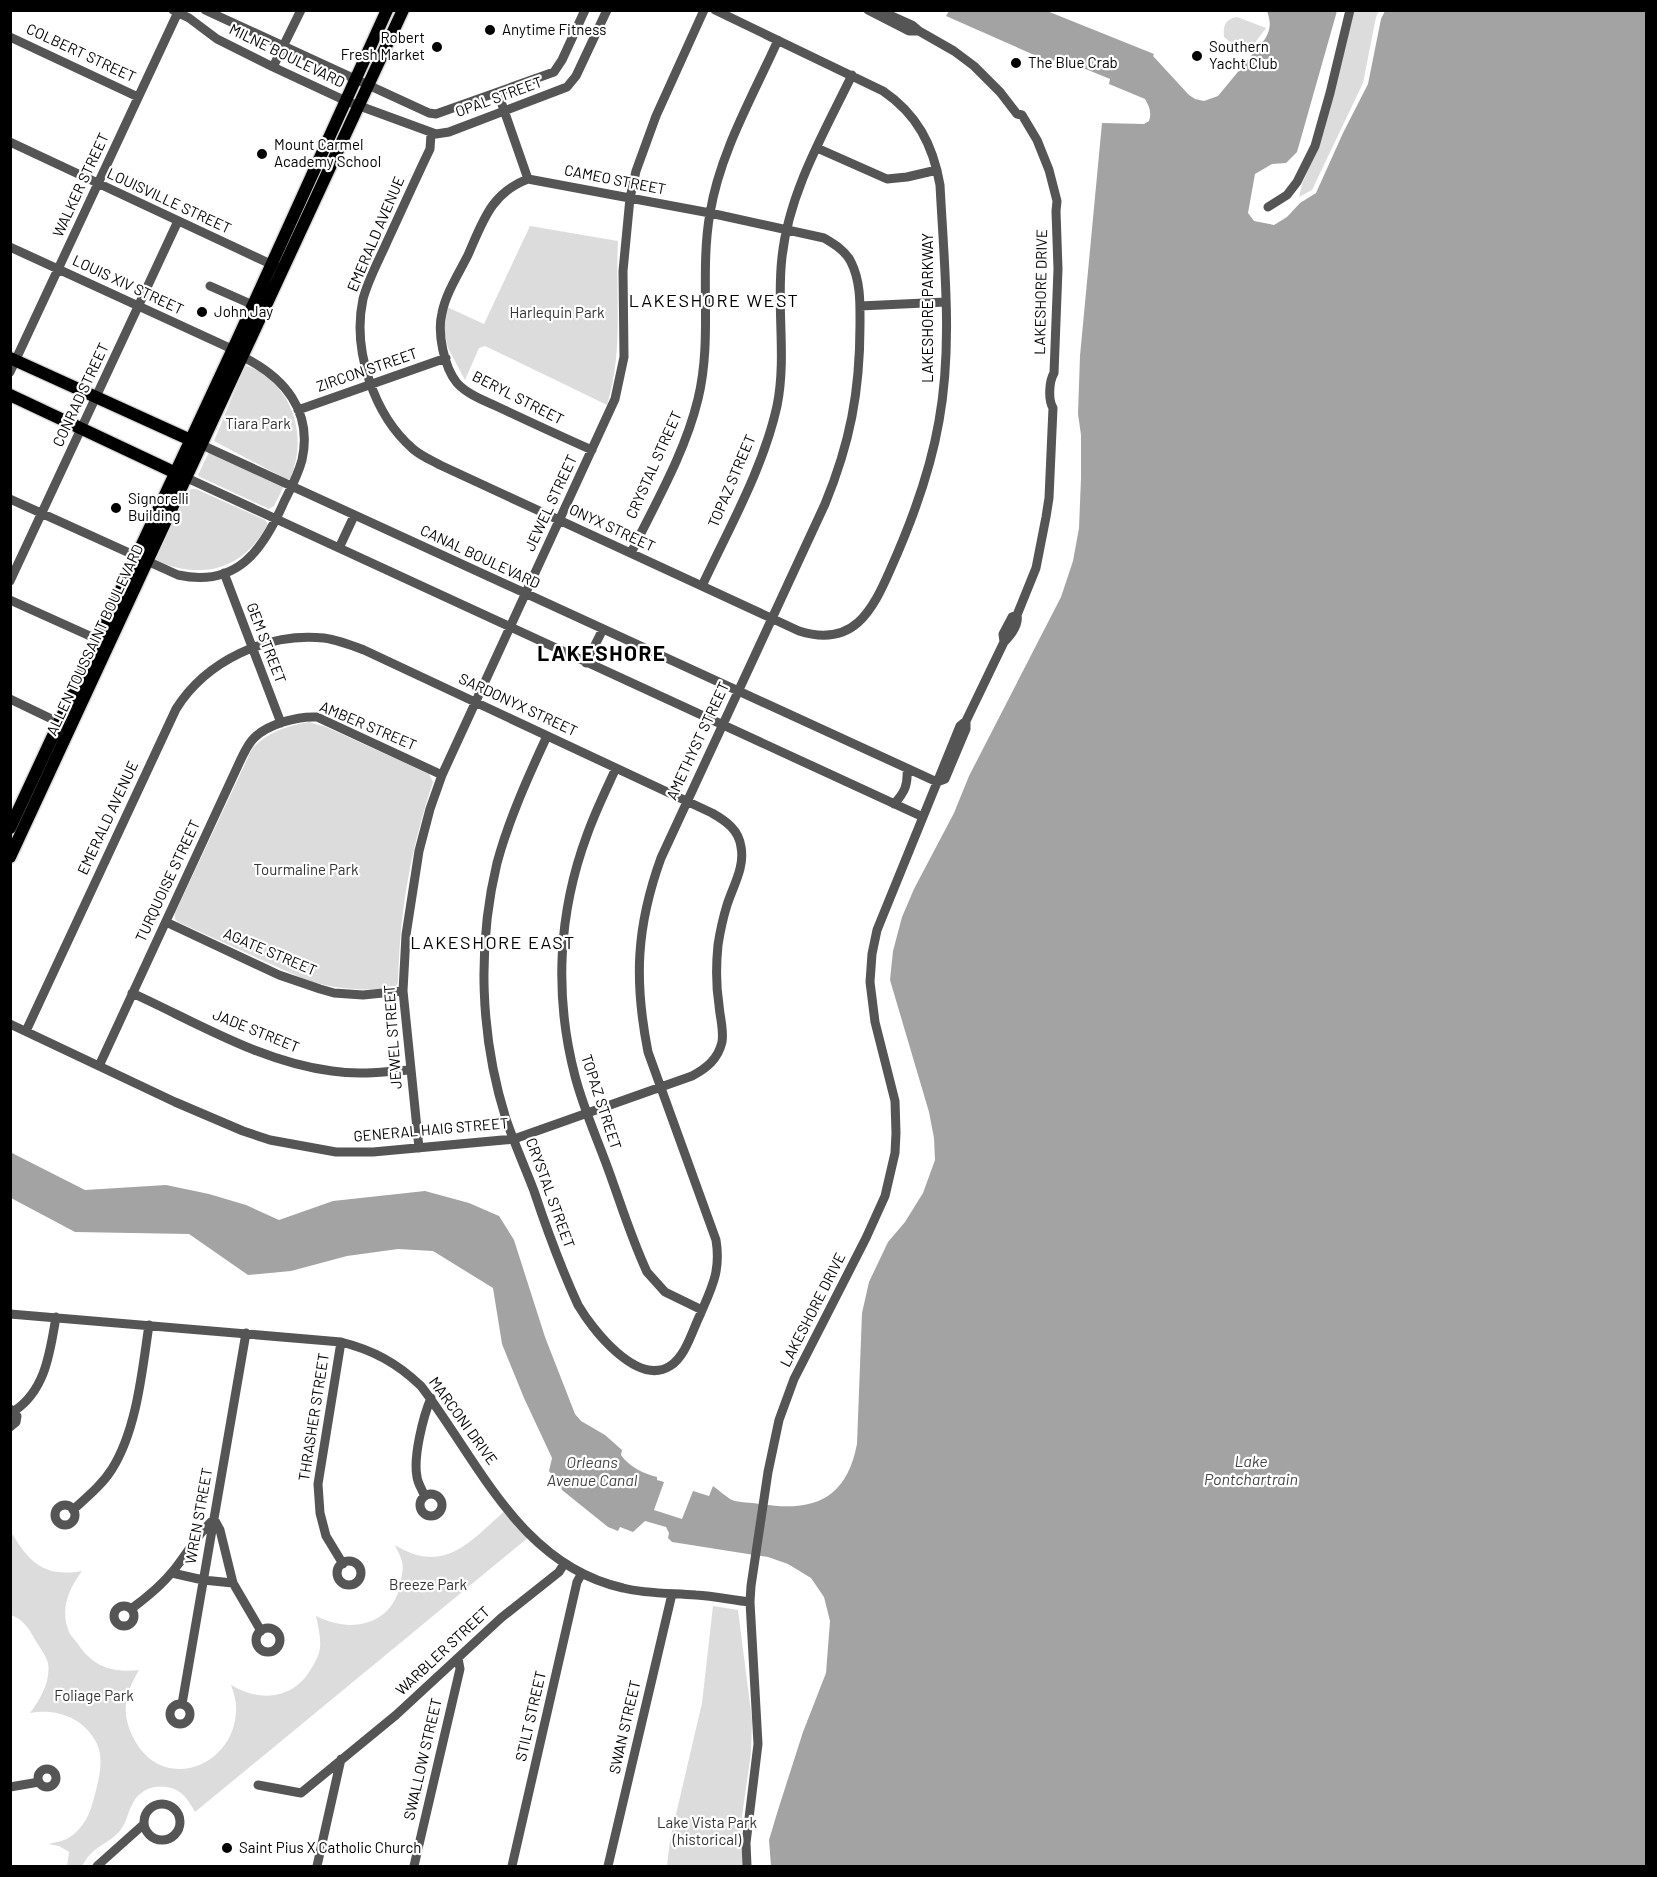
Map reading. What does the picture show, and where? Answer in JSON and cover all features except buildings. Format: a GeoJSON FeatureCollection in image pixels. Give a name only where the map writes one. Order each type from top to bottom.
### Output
{"type":"FeatureCollection","features":[{"type":"Feature","properties":{"kind":"main road","name":"ALLEN TOUSSAINT BOULEVARD"},"geometry":{"type":"LineString","coordinates":[[10,828],[65,725],[142,560],[170,513],[187,478],[202,445],[232,349],[387,10]]}},
{"type":"Feature","properties":{"kind":"main road","name":"ALLEN TOUSSAINT BOULEVARD"},"geometry":{"type":"LineString","coordinates":[[142,560],[158,507],[190,440],[243,357],[369,86],[401,11]]}},
{"type":"Feature","properties":{"kind":"main road"},"geometry":{"type":"LineString","coordinates":[[255,300],[269,301]]}},
{"type":"Feature","properties":{"kind":"main road","name":"CANAL BOULEVARD"},"geometry":{"type":"LineString","coordinates":[[12,364],[202,445]]}},
{"type":"Feature","properties":{"kind":"main road"},"geometry":{"type":"LineString","coordinates":[[10,395],[187,478]]}},
{"type":"Feature","properties":{"kind":"main road"},"geometry":{"type":"LineString","coordinates":[[158,507],[170,513]]}},
{"type":"Feature","properties":{"kind":"main road","name":"ALLEN TOUSSAINT BOULEVARD"},"geometry":{"type":"LineString","coordinates":[[10,857],[21,807]]}},
{"type":"Feature","properties":{"kind":"street","name":"MILNE BOULEVARD"},"geometry":{"type":"LineString","coordinates":[[205,10],[369,86]]}},
{"type":"Feature","properties":{"kind":"street"},"geometry":{"type":"LineString","coordinates":[[273,67],[301,10]]}},
{"type":"Feature","properties":{"kind":"street","name":"OPAL STREET"},"geometry":{"type":"LineString","coordinates":[[369,86],[436,114],[498,93],[554,72],[585,10]]}},
{"type":"Feature","properties":{"kind":"street","name":"OPAL STREET"},"geometry":{"type":"LineString","coordinates":[[431,134],[449,132],[567,87],[576,76],[607,10]]}},
{"type":"Feature","properties":{"kind":"street","name":"JEWEL STREET"},"geometry":{"type":"LineString","coordinates":[[419,1148],[403,992],[406,935],[413,878],[430,808],[442,775],[615,399],[624,357],[623,271],[630,198],[636,171],[656,116],[704,10]]}},
{"type":"Feature","properties":{"kind":"street","name":"LAKESHORE PARKWAY"},"geometry":{"type":"LineString","coordinates":[[715,10],[883,91],[908,112],[920,128],[932,150],[940,185],[946,302],[943,392],[933,450],[915,511],[874,603],[859,623],[833,635],[809,634],[772,618]]}},
{"type":"Feature","properties":{"kind":"street","name":"LAKESHORE DRIVE"},"geometry":{"type":"LineString","coordinates":[[747,1866],[746,1843],[758,1744],[750,1602],[754,1561],[779,1419],[794,1379],[885,1196],[896,1141],[895,1101],[872,1003],[870,982],[872,954],[878,930],[960,726],[966,721],[1004,642],[1003,634],[1012,617],[1017,615],[1036,568],[1049,498],[1053,408],[1056,404],[1058,378],[1054,373],[1058,269],[1057,201],[1049,170],[1037,140],[1022,115],[1017,114],[1000,92],[974,66],[905,21],[868,10]]}},
{"type":"Feature","properties":{"kind":"street"},"geometry":{"type":"LineString","coordinates":[[1268,207],[1287,195],[1297,182],[1315,146],[1350,10]]}},
{"type":"Feature","properties":{"kind":"street","name":"MILNE BOULEVARD"},"geometry":{"type":"LineString","coordinates":[[177,11],[217,39],[346,101],[360,105]]}},
{"type":"Feature","properties":{"kind":"street","name":"WALKER STREET"},"geometry":{"type":"LineString","coordinates":[[12,364],[177,11]]}},
{"type":"Feature","properties":{"kind":"street","name":"COLBERT STREET"},"geometry":{"type":"LineString","coordinates":[[10,37],[138,97]]}},
{"type":"Feature","properties":{"kind":"street","name":"CRYSTAL STREET"},"geometry":{"type":"LineString","coordinates":[[631,553],[684,441],[698,399],[704,362],[705,259],[710,213],[727,153],[778,40]]}},
{"type":"Feature","properties":{"kind":"street","name":"TOPAZ STREET"},"geometry":{"type":"LineString","coordinates":[[702,586],[759,463],[777,404],[782,349],[781,266],[786,228],[795,198],[852,75]]}},
{"type":"Feature","properties":{"kind":"street"},"geometry":{"type":"LineString","coordinates":[[446,358],[440,339],[444,305],[492,205],[510,186],[528,178],[498,93]]}},
{"type":"Feature","properties":{"kind":"street"},"geometry":{"type":"LineString","coordinates":[[360,105],[431,134]]}},
{"type":"Feature","properties":{"kind":"street","name":"EMERALD AVENUE"},"geometry":{"type":"LineString","coordinates":[[371,384],[361,336],[364,298],[430,148],[431,134]]}},
{"type":"Feature","properties":{"kind":"street","name":"LOUISVILLE STREET"},"geometry":{"type":"LineString","coordinates":[[10,142],[284,270]]}},
{"type":"Feature","properties":{"kind":"street"},"geometry":{"type":"LineString","coordinates":[[817,148],[887,179],[937,170]]}},
{"type":"Feature","properties":{"kind":"street","name":"CAMEO STREET"},"geometry":{"type":"LineString","coordinates":[[528,178],[786,228]]}},
{"type":"Feature","properties":{"kind":"street","name":"CONRAD STREET"},"geometry":{"type":"LineString","coordinates":[[10,581],[178,221]]}},
{"type":"Feature","properties":{"kind":"street","name":"AMETHYST STREET"},"geometry":{"type":"LineString","coordinates":[[702,1310],[716,1276],[718,1258],[716,1240],[648,1052],[639,1001],[638,972],[641,935],[653,880],[687,801],[825,504],[842,459],[854,409],[860,353],[860,306],[857,278],[850,260],[824,238],[786,228]]}},
{"type":"Feature","properties":{"kind":"street","name":"LOUIS XIV STREET"},"geometry":{"type":"LineString","coordinates":[[10,247],[232,349]]}},
{"type":"Feature","properties":{"kind":"street"},"geometry":{"type":"LineString","coordinates":[[210,286],[255,300]]}},
{"type":"Feature","properties":{"kind":"street"},"geometry":{"type":"LineString","coordinates":[[860,306],[946,302]]}},
{"type":"Feature","properties":{"kind":"street"},"geometry":{"type":"LineString","coordinates":[[10,499],[171,573],[204,577],[224,573],[242,564],[258,550],[276,520],[302,461],[304,446],[298,410],[292,396],[267,370],[243,357]]}},
{"type":"Feature","properties":{"kind":"street","name":"ZIRCON STREET"},"geometry":{"type":"LineString","coordinates":[[298,410],[446,358]]}},
{"type":"Feature","properties":{"kind":"street","name":"BERYL STREET"},"geometry":{"type":"LineString","coordinates":[[446,358],[454,379],[468,391],[592,450]]}},
{"type":"Feature","properties":{"kind":"street","name":"ONYX STREET"},"geometry":{"type":"LineString","coordinates":[[371,384],[390,423],[414,450],[440,465],[772,618]]}},
{"type":"Feature","properties":{"kind":"street","name":"CANAL BOULEVARD"},"geometry":{"type":"LineString","coordinates":[[202,445],[937,782]]}},
{"type":"Feature","properties":{"kind":"street"},"geometry":{"type":"LineString","coordinates":[[187,478],[923,818]]}},
{"type":"Feature","properties":{"kind":"street"},"geometry":{"type":"LineString","coordinates":[[339,548],[354,516]]}},
{"type":"Feature","properties":{"kind":"street","name":"GEM STREET"},"geometry":{"type":"LineString","coordinates":[[224,573],[281,723]]}},
{"type":"Feature","properties":{"kind":"street"},"geometry":{"type":"LineString","coordinates":[[10,600],[104,643]]}},
{"type":"Feature","properties":{"kind":"street"},"geometry":{"type":"LineString","coordinates":[[586,663],[603,629]]}},
{"type":"Feature","properties":{"kind":"street","name":"SARDONYX STREET"},"geometry":{"type":"LineString","coordinates":[[252,648],[294,638],[327,639],[345,643],[687,801],[728,823],[740,839],[742,856],[741,867],[727,906],[718,946],[717,989],[721,1020]]}},
{"type":"Feature","properties":{"kind":"street","name":"EMERALD AVENUE"},"geometry":{"type":"LineString","coordinates":[[26,1031],[183,697],[218,665],[252,648]]}},
{"type":"Feature","properties":{"kind":"street"},"geometry":{"type":"LineString","coordinates":[[10,699],[65,725]]}},
{"type":"Feature","properties":{"kind":"street","name":"AMBER STREET"},"geometry":{"type":"LineString","coordinates":[[281,723],[316,717],[442,775]]}},
{"type":"Feature","properties":{"kind":"street","name":"TURQUOISE STREET"},"geometry":{"type":"LineString","coordinates":[[99,1066],[248,745],[255,737],[281,723]]}},
{"type":"Feature","properties":{"kind":"street","name":"CRYSTAL STREET"},"geometry":{"type":"LineString","coordinates":[[547,736],[516,806],[500,853],[492,887],[485,943],[484,997],[490,1051],[503,1109],[578,1305],[589,1324],[615,1351],[636,1365],[649,1369],[661,1370],[669,1367],[681,1356],[702,1310]]}},
{"type":"Feature","properties":{"kind":"street","name":"TOPAZ STREET"},"geometry":{"type":"LineString","coordinates":[[616,768],[590,826],[570,892],[562,947],[564,1019],[576,1078],[587,1114],[647,1272],[665,1292],[702,1310]]}},
{"type":"Feature","properties":{"kind":"street"},"geometry":{"type":"LineString","coordinates":[[894,804],[903,795],[908,784],[907,769]]}},
{"type":"Feature","properties":{"kind":"street","name":"AGATE STREET"},"geometry":{"type":"LineString","coordinates":[[166,922],[279,975],[320,989],[345,994],[403,992]]}},
{"type":"Feature","properties":{"kind":"street","name":"JADE STREET"},"geometry":{"type":"LineString","coordinates":[[132,993],[252,1049],[292,1063],[348,1073],[410,1070]]}},
{"type":"Feature","properties":{"kind":"street","name":"GENERAL HAIG STREET"},"geometry":{"type":"LineString","coordinates":[[10,1024],[216,1120],[270,1140],[336,1152],[373,1152],[514,1139],[692,1076],[708,1066],[715,1058],[722,1043],[721,1020]]}},
{"type":"Feature","properties":{"kind":"street","name":"MARCONI DRIVE"},"geometry":{"type":"LineString","coordinates":[[10,1314],[341,1342],[368,1350],[408,1373],[431,1398],[507,1509],[530,1536],[564,1564],[624,1589],[696,1594],[750,1602]]}},
{"type":"Feature","properties":{"kind":"street"},"geometry":{"type":"LineString","coordinates":[[10,1427],[17,1419],[12,1410],[21,1406],[40,1380],[49,1358],[56,1317]]}},
{"type":"Feature","properties":{"kind":"street"},"geometry":{"type":"LineString","coordinates":[[73,1510],[102,1482],[121,1450],[140,1387],[149,1325]]}},
{"type":"Feature","properties":{"kind":"street","name":"WREN STREET"},"geometry":{"type":"LineString","coordinates":[[182,1704],[246,1334]]}},
{"type":"Feature","properties":{"kind":"street","name":"THRASHER STREET"},"geometry":{"type":"LineString","coordinates":[[341,1342],[318,1484],[320,1513],[324,1529],[343,1564]]}},
{"type":"Feature","properties":{"kind":"street"},"geometry":{"type":"LineString","coordinates":[[424,1495],[417,1478],[416,1467],[423,1425],[431,1398]]}},
{"type":"Feature","properties":{"kind":"street"},"geometry":{"type":"LineString","coordinates":[[131,1609],[152,1593],[172,1573],[213,1519],[220,1530],[233,1583],[261,1631]]}},
{"type":"Feature","properties":{"kind":"street","name":"WARBLER STREET"},"geometry":{"type":"LineString","coordinates":[[258,1785],[301,1793],[396,1715],[501,1618],[559,1572],[564,1564]]}},
{"type":"Feature","properties":{"kind":"street"},"geometry":{"type":"LineString","coordinates":[[172,1573],[203,1580],[233,1583]]}},
{"type":"Feature","properties":{"kind":"street","name":"STILT STREET"},"geometry":{"type":"LineString","coordinates":[[512,1866],[577,1582],[582,1573]]}},
{"type":"Feature","properties":{"kind":"street","name":"SWAN STREET"},"geometry":{"type":"LineString","coordinates":[[608,1866],[672,1594]]}},
{"type":"Feature","properties":{"kind":"street","name":"SWALLOW STREET"},"geometry":{"type":"LineString","coordinates":[[414,1866],[459,1669],[458,1658]]}},
{"type":"Feature","properties":{"kind":"street"},"geometry":{"type":"LineString","coordinates":[[312,1866],[317,1866],[341,1759]]}},
{"type":"Feature","properties":{"kind":"street"},"geometry":{"type":"LineString","coordinates":[[10,1787],[39,1782]]}},
{"type":"Feature","properties":{"kind":"street"},"geometry":{"type":"LineString","coordinates":[[96,1866],[144,1824]]}},
{"type":"Feature","properties":{"kind":"green space"},"geometry":{"type":"Polygon","coordinates":[[[1354,11],[1379,11],[1363,83],[1312,190],[1299,197],[1302,184],[1318,148],[1354,11]]]}},
{"type":"Feature","properties":{"kind":"green space"},"geometry":{"type":"Polygon","coordinates":[[[1237,17],[1266,28],[1246,55],[1224,37],[1226,24],[1230,19],[1237,17]]]}},
{"type":"Feature","properties":{"kind":"green space","name":"Harlequin Park"},"geometry":{"type":"Polygon","coordinates":[[[530,226],[618,241],[617,344],[607,405],[485,346],[479,348],[465,380],[448,348],[443,326],[447,307],[484,324],[530,226]]]}},
{"type":"Feature","properties":{"kind":"green space","name":"Tiara Park"},"geometry":{"type":"Polygon","coordinates":[[[245,366],[270,379],[280,389],[293,413],[298,439],[295,466],[290,479],[214,441],[245,366]]]}},
{"type":"Feature","properties":{"kind":"green space"},"geometry":{"type":"Polygon","coordinates":[[[209,452],[284,486],[274,506],[269,509],[200,477],[198,475],[209,452]]]}},
{"type":"Feature","properties":{"kind":"green space"},"geometry":{"type":"Polygon","coordinates":[[[191,489],[196,489],[265,520],[268,524],[247,552],[220,567],[190,570],[156,561],[154,558],[191,489]]]}},
{"type":"Feature","properties":{"kind":"green space","name":"Tourmaline Park"},"geometry":{"type":"Polygon","coordinates":[[[309,722],[326,727],[429,774],[433,782],[412,857],[401,931],[398,983],[395,987],[350,989],[306,980],[175,919],[175,913],[252,749],[264,738],[278,731],[309,722]]]}},
{"type":"Feature","properties":{"kind":"green space"},"geometry":{"type":"Polygon","coordinates":[[[507,1509],[530,1536],[195,1812],[181,1793],[168,1787],[155,1787],[142,1792],[137,1797],[119,1832],[95,1850],[82,1866],[67,1866],[69,1852],[59,1846],[48,1844],[71,1836],[85,1821],[98,1782],[100,1756],[92,1735],[77,1721],[50,1712],[30,1713],[46,1683],[48,1663],[27,1627],[11,1615],[10,1530],[23,1550],[38,1565],[57,1572],[82,1571],[67,1598],[65,1613],[69,1631],[84,1652],[104,1667],[139,1670],[130,1687],[126,1703],[130,1729],[146,1756],[161,1765],[178,1769],[194,1767],[210,1759],[223,1747],[232,1731],[236,1712],[236,1702],[231,1685],[264,1696],[285,1692],[304,1679],[319,1651],[320,1636],[316,1616],[329,1621],[354,1625],[378,1618],[387,1610],[395,1600],[403,1571],[395,1545],[413,1554],[428,1557],[443,1556],[468,1543],[507,1509]]]}},
{"type":"Feature","properties":{"kind":"green space","name":"Lake Vista Park (historical)"},"geometry":{"type":"Polygon","coordinates":[[[713,1606],[738,1610],[752,1720],[751,1753],[742,1816],[743,1866],[667,1866],[670,1840],[702,1703],[713,1606]]]}},
{"type":"Feature","properties":{"kind":"water","name":"Lake Pontchartrain"},"geometry":{"type":"Polygon","coordinates":[[[949,11],[1047,11],[1154,54],[1153,56],[1189,95],[1204,101],[1218,96],[1265,39],[1270,25],[1267,11],[1337,11],[1297,152],[1286,163],[1272,164],[1255,174],[1248,213],[1254,221],[1274,225],[1316,193],[1368,84],[1381,19],[1385,11],[1646,11],[1646,1866],[771,1866],[769,1840],[803,1732],[826,1673],[830,1621],[824,1597],[811,1578],[788,1564],[768,1557],[672,1542],[668,1538],[669,1533],[666,1527],[645,1521],[633,1532],[620,1527],[618,1531],[608,1527],[562,1490],[549,1471],[552,1458],[502,1344],[493,1288],[433,1251],[398,1249],[347,1256],[291,1271],[248,1275],[189,1234],[75,1232],[11,1198],[10,1152],[85,1190],[166,1185],[246,1205],[279,1220],[333,1201],[425,1191],[469,1203],[499,1216],[514,1240],[545,1337],[575,1414],[581,1421],[605,1435],[622,1450],[621,1455],[628,1463],[664,1482],[654,1510],[682,1519],[693,1491],[709,1496],[713,1486],[738,1502],[779,1506],[811,1504],[835,1490],[845,1479],[857,1444],[862,1313],[869,1282],[888,1242],[905,1222],[923,1193],[935,1160],[929,1112],[890,980],[893,951],[902,917],[914,889],[1061,597],[1073,561],[1079,528],[1081,478],[1081,435],[1078,414],[1080,356],[1102,123],[1144,124],[1149,121],[1150,115],[1145,99],[1109,84],[1110,79],[1059,58],[1050,62],[946,16],[949,11]]]}},
{"type":"Feature","properties":{"kind":"place","name":"Anytime Fitness"},"geometry":{"type":"Point","coordinates":[490,30]}},
{"type":"Feature","properties":{"kind":"place","name":"Robert Fresh Market"},"geometry":{"type":"Point","coordinates":[437,47]}},
{"type":"Feature","properties":{"kind":"place","name":"Southern Yacht Club"},"geometry":{"type":"Point","coordinates":[1197,56]}},
{"type":"Feature","properties":{"kind":"place","name":"The Blue Crab"},"geometry":{"type":"Point","coordinates":[1016,63]}},
{"type":"Feature","properties":{"kind":"place","name":"Mount Carmel Academy School"},"geometry":{"type":"Point","coordinates":[262,154]}},
{"type":"Feature","properties":{"kind":"place","name":"John Jay"},"geometry":{"type":"Point","coordinates":[202,312]}},
{"type":"Feature","properties":{"kind":"place","name":"Signorelli Building"},"geometry":{"type":"Point","coordinates":[116,508]}},
{"type":"Feature","properties":{"kind":"place","name":"Saint Pius X Catholic Church"},"geometry":{"type":"Point","coordinates":[227,1848]}},
{"type":"Feature","properties":{"kind":"district","name":"LAKESHORE WEST"},"geometry":{"type":"Point","coordinates":[714,301]}},
{"type":"Feature","properties":{"kind":"district","name":"LAKESHORE"},"geometry":{"type":"Point","coordinates":[602,654]}},
{"type":"Feature","properties":{"kind":"district","name":"LAKESHORE EAST"},"geometry":{"type":"Point","coordinates":[493,943]}},
{"type":"Feature","properties":{"kind":"water label","name":"Orleans Avenue Canal"},"geometry":{"type":"Point","coordinates":[592,1471]}},
{"type":"Feature","properties":{"kind":"park label","name":"Breeze Park"},"geometry":{"type":"Point","coordinates":[428,1585]}},
{"type":"Feature","properties":{"kind":"park label","name":"Foliage Park"},"geometry":{"type":"Point","coordinates":[94,1696]}}]}
